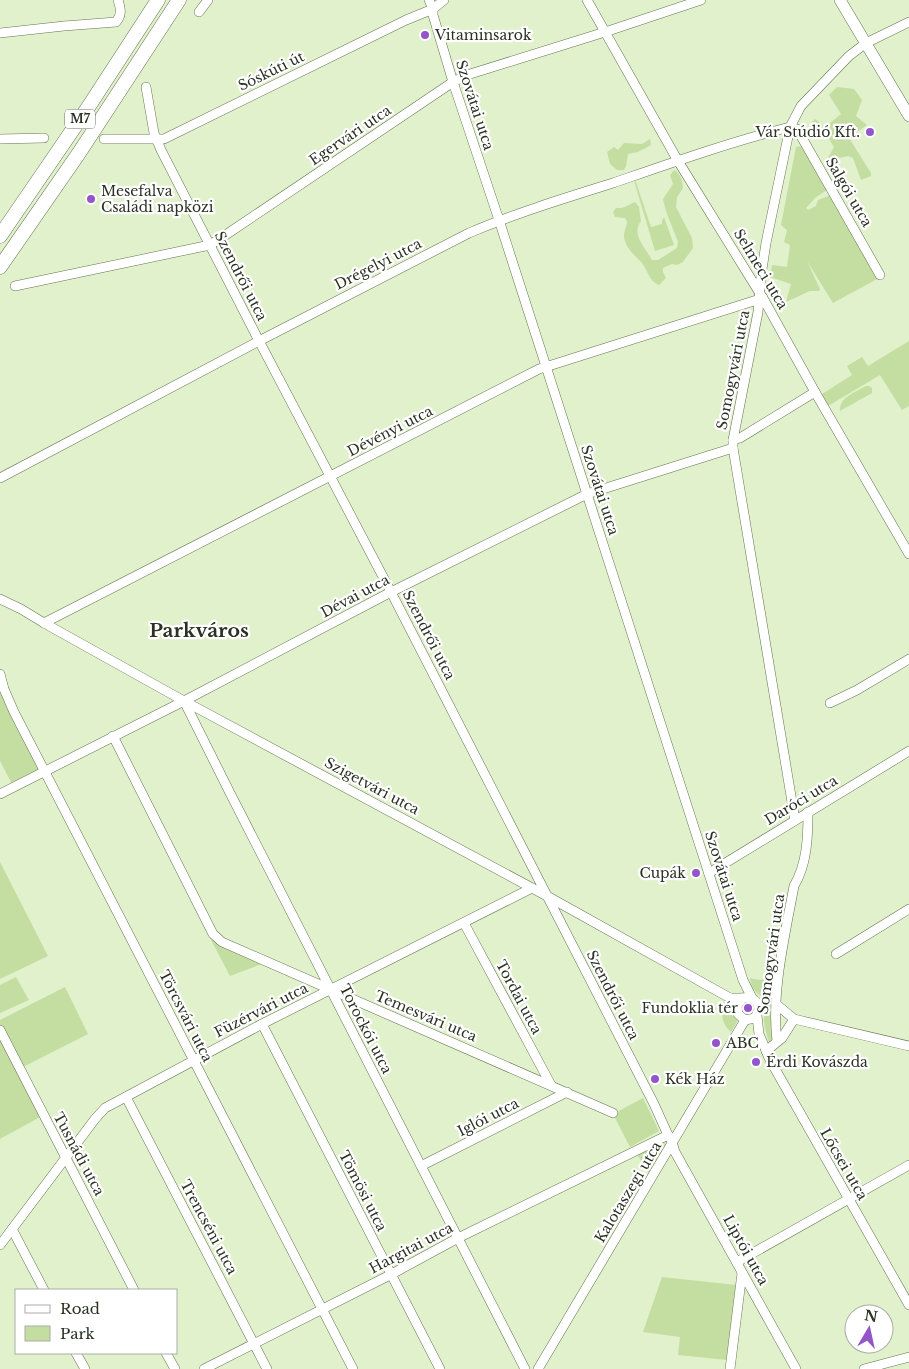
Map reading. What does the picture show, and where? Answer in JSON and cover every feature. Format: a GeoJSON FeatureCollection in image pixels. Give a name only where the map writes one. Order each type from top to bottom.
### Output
{"type":"FeatureCollection","features":[{"type":"Feature","properties":{"kind":"highway","name":"M7"},"geometry":{"type":"LineString","coordinates":[[0,236],[158,0]]}},
{"type":"Feature","properties":{"kind":"highway","name":"M7"},"geometry":{"type":"LineString","coordinates":[[0,267],[79,153],[179,0]]}},
{"type":"Feature","properties":{"kind":"main road"},"geometry":{"type":"LineString","coordinates":[[840,0],[909,116]]}},
{"type":"Feature","properties":{"kind":"street"},"geometry":{"type":"LineString","coordinates":[[0,33],[116,22],[121,12],[118,0]]}},
{"type":"Feature","properties":{"kind":"street"},"geometry":{"type":"LineString","coordinates":[[199,12],[208,0]]}},
{"type":"Feature","properties":{"kind":"street","name":"Sóskúti út"},"geometry":{"type":"LineString","coordinates":[[104,139],[158,140],[179,132],[406,20],[431,4],[444,0]]}},
{"type":"Feature","properties":{"kind":"street","name":"Selmeci utca"},"geometry":{"type":"LineString","coordinates":[[587,0],[678,161],[761,297],[909,554]]}},
{"type":"Feature","properties":{"kind":"street","name":"Egervári utca"},"geometry":{"type":"LineString","coordinates":[[14,286],[210,244],[453,82],[467,75],[701,0]]}},
{"type":"Feature","properties":{"kind":"street","name":"Szovátai utca"},"geometry":{"type":"LineString","coordinates":[[431,4],[453,82],[743,980]]}},
{"type":"Feature","properties":{"kind":"street","name":"Somogyvári utca"},"geometry":{"type":"LineString","coordinates":[[795,820],[747,539],[733,444],[761,297],[766,243],[790,127],[801,106],[849,56],[866,43],[909,22]]}},
{"type":"Feature","properties":{"kind":"street","name":"Szendrői utca"},"geometry":{"type":"LineString","coordinates":[[146,87],[154,134],[161,150],[391,592],[654,1104],[670,1139]]}},
{"type":"Feature","properties":{"kind":"street","name":"Drégelyi utca"},"geometry":{"type":"LineString","coordinates":[[0,478],[259,341],[499,220],[678,161],[790,127]]}},
{"type":"Feature","properties":{"kind":"street","name":"Salgói utca"},"geometry":{"type":"LineString","coordinates":[[790,127],[797,129],[880,274]]}},
{"type":"Feature","properties":{"kind":"street"},"geometry":{"type":"LineString","coordinates":[[0,139],[44,138]]}},
{"type":"Feature","properties":{"kind":"street","name":"Dévényi utca"},"geometry":{"type":"LineString","coordinates":[[44,623],[329,475],[545,367],[761,297]]}},
{"type":"Feature","properties":{"kind":"street","name":"Dévai utca"},"geometry":{"type":"LineString","coordinates":[[0,794],[391,592],[587,494],[733,444],[815,392]]}},
{"type":"Feature","properties":{"kind":"street","name":"Szigetvári utca"},"geometry":{"type":"LineString","coordinates":[[0,599],[739,1002]]}},
{"type":"Feature","properties":{"kind":"street"},"geometry":{"type":"LineString","coordinates":[[830,703],[857,690],[909,659]]}},
{"type":"Feature","properties":{"kind":"street","name":"Törcsvári utca"},"geometry":{"type":"LineString","coordinates":[[0,674],[14,712],[353,1369]]}},
{"type":"Feature","properties":{"kind":"street","name":"Torockói utca"},"geometry":{"type":"LineString","coordinates":[[184,700],[525,1369]]}},
{"type":"Feature","properties":{"kind":"street","name":"Temesvári utca"},"geometry":{"type":"LineString","coordinates":[[113,736],[213,934],[227,945],[613,1113]]}},
{"type":"Feature","properties":{"kind":"street","name":"Daróci utca"},"geometry":{"type":"LineString","coordinates":[[709,873],[909,751]]}},
{"type":"Feature","properties":{"kind":"street","name":"Somogyvári utca"},"geometry":{"type":"LineString","coordinates":[[777,1041],[775,1025],[776,1004],[794,886],[800,877],[806,848],[808,812]]}},
{"type":"Feature","properties":{"kind":"street","name":"Füzérvári utca"},"geometry":{"type":"LineString","coordinates":[[0,1245],[102,1112],[126,1097],[262,1024],[532,888]]}},
{"type":"Feature","properties":{"kind":"street"},"geometry":{"type":"LineString","coordinates":[[836,954],[909,909]]}},
{"type":"Feature","properties":{"kind":"street","name":"Tordai utca"},"geometry":{"type":"LineString","coordinates":[[464,923],[551,1085]]}},
{"type":"Feature","properties":{"kind":"street"},"geometry":{"type":"LineString","coordinates":[[743,980],[752,998],[758,1002],[759,1007],[748,1018],[737,1012],[743,980]]}},
{"type":"Feature","properties":{"kind":"street"},"geometry":{"type":"LineString","coordinates":[[739,1002],[752,998]]}},
{"type":"Feature","properties":{"kind":"street"},"geometry":{"type":"LineString","coordinates":[[776,1004],[794,1019],[909,1046]]}},
{"type":"Feature","properties":{"kind":"street","name":"Kalotaszegi utca"},"geometry":{"type":"LineString","coordinates":[[538,1369],[670,1139],[748,1018]]}},
{"type":"Feature","properties":{"kind":"street","name":"Lőcsei utca"},"geometry":{"type":"LineString","coordinates":[[748,1018],[759,1034],[766,1050],[909,1305]]}},
{"type":"Feature","properties":{"kind":"street"},"geometry":{"type":"LineString","coordinates":[[766,1050],[789,1028],[794,1019]]}},
{"type":"Feature","properties":{"kind":"street","name":"Tömösi utca"},"geometry":{"type":"LineString","coordinates":[[262,1024],[440,1369]]}},
{"type":"Feature","properties":{"kind":"street","name":"Tusnádi utca"},"geometry":{"type":"LineString","coordinates":[[0,1030],[133,1289]]}},
{"type":"Feature","properties":{"kind":"street","name":"Iglói utca"},"geometry":{"type":"LineString","coordinates":[[421,1166],[567,1092]]}},
{"type":"Feature","properties":{"kind":"street","name":"Trencséni utca"},"geometry":{"type":"LineString","coordinates":[[126,1097],[267,1369]]}},
{"type":"Feature","properties":{"kind":"street","name":"Hargitai utca"},"geometry":{"type":"LineString","coordinates":[[204,1369],[390,1275],[458,1238],[632,1152],[670,1139]]}},
{"type":"Feature","properties":{"kind":"street","name":"Liptói utca"},"geometry":{"type":"LineString","coordinates":[[670,1139],[675,1152],[796,1369]]}},
{"type":"Feature","properties":{"kind":"street"},"geometry":{"type":"LineString","coordinates":[[737,1262],[909,1165]]}},
{"type":"Feature","properties":{"kind":"street"},"geometry":{"type":"LineString","coordinates":[[12,1229],[43,1289]]}},
{"type":"Feature","properties":{"kind":"street"},"geometry":{"type":"LineString","coordinates":[[730,1369],[742,1272]]}},
{"type":"Feature","properties":{"kind":"street"},"geometry":{"type":"LineString","coordinates":[[77,1354],[85,1369]]}},
{"type":"Feature","properties":{"kind":"street"},"geometry":{"type":"LineString","coordinates":[[167,1354],[175,1369]]}},
{"type":"Feature","properties":{"kind":"street"},"geometry":{"type":"LineString","coordinates":[[864,1369],[909,1357]]}},
{"type":"Feature","properties":{"kind":"green space"},"geometry":{"type":"Polygon","coordinates":[[[837,87],[854,89],[862,100],[856,116],[867,125],[849,138],[871,173],[871,176],[861,180],[853,158],[848,156],[839,158],[834,170],[831,172],[827,167],[828,158],[834,147],[825,132],[818,136],[810,124],[815,119],[825,127],[841,114],[829,95],[837,87]]]}},
{"type":"Feature","properties":{"kind":"green space"},"geometry":{"type":"Polygon","coordinates":[[[650,139],[651,145],[638,152],[628,154],[624,170],[617,170],[610,164],[607,152],[614,147],[618,150],[624,143],[642,144],[650,139]]]}},
{"type":"Feature","properties":{"kind":"green space"},"geometry":{"type":"Polygon","coordinates":[[[803,146],[827,190],[815,198],[806,208],[808,210],[816,206],[818,200],[831,195],[879,278],[833,303],[807,261],[820,289],[819,291],[810,291],[786,302],[791,284],[770,277],[772,265],[787,267],[790,245],[784,242],[787,230],[781,225],[796,147],[803,146]]]}},
{"type":"Feature","properties":{"kind":"green space"},"geometry":{"type":"Polygon","coordinates":[[[674,170],[681,178],[683,188],[677,197],[676,207],[692,238],[693,248],[683,262],[663,268],[666,278],[659,285],[651,278],[642,263],[626,245],[624,231],[627,222],[625,218],[615,217],[613,212],[616,208],[622,208],[635,202],[639,207],[641,221],[638,226],[638,236],[652,260],[658,260],[677,248],[678,242],[663,199],[673,184],[670,175],[674,170]]]}},
{"type":"Feature","properties":{"kind":"green space"},"geometry":{"type":"Polygon","coordinates":[[[634,181],[636,182],[651,227],[662,224],[664,217],[674,245],[655,251],[634,181]]]}},
{"type":"Feature","properties":{"kind":"green space"},"geometry":{"type":"Polygon","coordinates":[[[909,341],[909,406],[902,410],[880,375],[828,406],[822,394],[852,375],[847,366],[862,357],[868,366],[909,341]]]}},
{"type":"Feature","properties":{"kind":"green space"},"geometry":{"type":"Polygon","coordinates":[[[866,386],[872,388],[872,393],[840,411],[840,406],[845,399],[866,386]]]}},
{"type":"Feature","properties":{"kind":"green space"},"geometry":{"type":"Polygon","coordinates":[[[0,685],[42,769],[12,784],[0,761],[0,685]]]}},
{"type":"Feature","properties":{"kind":"green space"},"geometry":{"type":"Polygon","coordinates":[[[0,862],[48,956],[0,979],[0,862]]]}},
{"type":"Feature","properties":{"kind":"green space"},"geometry":{"type":"Polygon","coordinates":[[[215,938],[262,964],[230,976],[211,940],[215,938]]]}},
{"type":"Feature","properties":{"kind":"green space"},"geometry":{"type":"Polygon","coordinates":[[[776,974],[774,1038],[772,1043],[769,1042],[764,1025],[765,1002],[752,987],[750,978],[764,979],[776,974]]]}},
{"type":"Feature","properties":{"kind":"green space"},"geometry":{"type":"Polygon","coordinates":[[[16,977],[29,1000],[0,1013],[0,985],[16,977]]]}},
{"type":"Feature","properties":{"kind":"green space"},"geometry":{"type":"Polygon","coordinates":[[[65,987],[88,1034],[19,1069],[42,1116],[0,1139],[0,1020],[65,987]]]}},
{"type":"Feature","properties":{"kind":"green space"},"geometry":{"type":"Polygon","coordinates":[[[723,1002],[732,1006],[733,1014],[738,1020],[731,1032],[722,1018],[723,1002]]]}},
{"type":"Feature","properties":{"kind":"green space"},"geometry":{"type":"Polygon","coordinates":[[[643,1098],[659,1131],[630,1147],[614,1116],[617,1112],[643,1098]]]}},
{"type":"Feature","properties":{"kind":"green space"},"geometry":{"type":"Polygon","coordinates":[[[664,1141],[666,1147],[649,1173],[636,1153],[664,1141]]]}},
{"type":"Feature","properties":{"kind":"green space"},"geometry":{"type":"Polygon","coordinates":[[[662,1277],[736,1285],[727,1360],[678,1355],[680,1337],[643,1332],[662,1277]]]}},
{"type":"Feature","properties":{"kind":"place","name":"Vitaminsarok"},"geometry":{"type":"Point","coordinates":[425,35]}},
{"type":"Feature","properties":{"kind":"place","name":"Vár Stúdió Kft."},"geometry":{"type":"Point","coordinates":[870,132]}},
{"type":"Feature","properties":{"kind":"place","name":"Mesefalva Családi napközi"},"geometry":{"type":"Point","coordinates":[91,199]}},
{"type":"Feature","properties":{"kind":"place","name":"Cupák"},"geometry":{"type":"Point","coordinates":[696,873]}},
{"type":"Feature","properties":{"kind":"place","name":"Fundoklia tér"},"geometry":{"type":"Point","coordinates":[748,1008]}},
{"type":"Feature","properties":{"kind":"place","name":"ABC"},"geometry":{"type":"Point","coordinates":[716,1043]}},
{"type":"Feature","properties":{"kind":"place","name":"Érdi Kovászda"},"geometry":{"type":"Point","coordinates":[756,1062]}},
{"type":"Feature","properties":{"kind":"place","name":"Kék Ház"},"geometry":{"type":"Point","coordinates":[655,1079]}},
{"type":"Feature","properties":{"kind":"district","name":"Parkváros"},"geometry":{"type":"Point","coordinates":[199,630]}}]}
